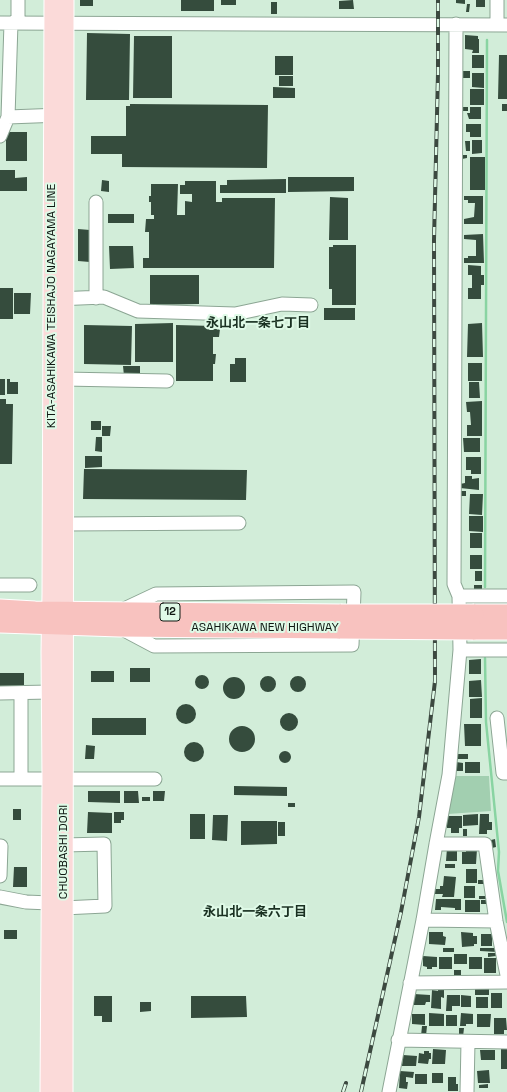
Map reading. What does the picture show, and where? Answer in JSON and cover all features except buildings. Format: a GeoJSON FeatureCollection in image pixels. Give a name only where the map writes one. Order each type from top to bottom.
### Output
{"type":"FeatureCollection","features":[{"type":"Feature","properties":{"kind":"highway","name":"ASAHIKAWA NEW HIGHWAY"},"geometry":{"type":"LineString","coordinates":[[0,609],[57,618]]}},
{"type":"Feature","properties":{"kind":"highway","name":"ASAHIKAWA NEW HIGHWAY"},"geometry":{"type":"LineString","coordinates":[[473,622],[507,614]]}},
{"type":"Feature","properties":{"kind":"highway","name":"ASAHIKAWA NEW HIGHWAY"},"geometry":{"type":"LineString","coordinates":[[0,623],[57,618],[473,622],[507,630]]}},
{"type":"Feature","properties":{"kind":"main road","name":"KITA-ASAHIKAWA TEISHAJO NAGAYAMA LINE"},"geometry":{"type":"LineString","coordinates":[[53,0],[59,23],[57,618]]}},
{"type":"Feature","properties":{"kind":"main road","name":"KITA-ASAHIKAWA TEISHAJO NAGAYAMA LINE"},"geometry":{"type":"LineString","coordinates":[[59,23],[66,0]]}},
{"type":"Feature","properties":{"kind":"main road","name":"KITA-ASAHIKAWA TEISHAJO NAGAYAMA LINE"},"geometry":{"type":"LineString","coordinates":[[57,618],[64,524],[58,453],[64,379],[58,299]]}},
{"type":"Feature","properties":{"kind":"main road","name":"CHUOBASHI DORI"},"geometry":{"type":"LineString","coordinates":[[49,1092],[57,906],[64,845],[50,692],[57,618]]}},
{"type":"Feature","properties":{"kind":"main road","name":"CHUOBASHI DORI"},"geometry":{"type":"LineString","coordinates":[[57,618],[57,906],[64,1092]]}},
{"type":"Feature","properties":{"kind":"street"},"geometry":{"type":"LineString","coordinates":[[0,136],[8,117],[4,94],[10,23],[18,0]]}},
{"type":"Feature","properties":{"kind":"street"},"geometry":{"type":"LineString","coordinates":[[10,23],[502,25],[497,0]]}},
{"type":"Feature","properties":{"kind":"street"},"geometry":{"type":"LineString","coordinates":[[389,1092],[398,1040],[423,920],[449,775],[460,650],[459,596],[454,584],[456,24]]}},
{"type":"Feature","properties":{"kind":"street"},"geometry":{"type":"LineString","coordinates":[[8,117],[59,115]]}},
{"type":"Feature","properties":{"kind":"street"},"geometry":{"type":"LineString","coordinates":[[96,202],[96,298]]}},
{"type":"Feature","properties":{"kind":"street"},"geometry":{"type":"LineString","coordinates":[[58,299],[104,297],[138,311],[235,314],[282,304],[311,305]]}},
{"type":"Feature","properties":{"kind":"street"},"geometry":{"type":"LineString","coordinates":[[64,379],[167,381]]}},
{"type":"Feature","properties":{"kind":"street"},"geometry":{"type":"LineString","coordinates":[[64,524],[239,523]]}},
{"type":"Feature","properties":{"kind":"street"},"geometry":{"type":"LineString","coordinates":[[0,585],[30,585]]}},
{"type":"Feature","properties":{"kind":"street"},"geometry":{"type":"LineString","coordinates":[[354,592],[352,645],[154,646],[120,619],[156,594],[354,592]]}},
{"type":"Feature","properties":{"kind":"street"},"geometry":{"type":"LineString","coordinates":[[459,596],[507,596]]}},
{"type":"Feature","properties":{"kind":"street"},"geometry":{"type":"LineString","coordinates":[[460,650],[507,650]]}},
{"type":"Feature","properties":{"kind":"street"},"geometry":{"type":"LineString","coordinates":[[0,693],[50,692]]}},
{"type":"Feature","properties":{"kind":"street"},"geometry":{"type":"LineString","coordinates":[[21,779],[22,693]]}},
{"type":"Feature","properties":{"kind":"street"},"geometry":{"type":"LineString","coordinates":[[497,718],[503,773],[507,773]]}},
{"type":"Feature","properties":{"kind":"street"},"geometry":{"type":"LineString","coordinates":[[0,779],[155,779]]}},
{"type":"Feature","properties":{"kind":"street"},"geometry":{"type":"LineString","coordinates":[[0,897],[57,906],[105,906],[104,844],[64,845]]}},
{"type":"Feature","properties":{"kind":"street"},"geometry":{"type":"LineString","coordinates":[[436,844],[485,844],[496,921],[507,975]]}},
{"type":"Feature","properties":{"kind":"street"},"geometry":{"type":"LineString","coordinates":[[0,846],[0,876]]}},
{"type":"Feature","properties":{"kind":"street"},"geometry":{"type":"LineString","coordinates":[[423,920],[496,921]]}},
{"type":"Feature","properties":{"kind":"street"},"geometry":{"type":"LineString","coordinates":[[410,983],[507,982]]}},
{"type":"Feature","properties":{"kind":"street"},"geometry":{"type":"LineString","coordinates":[[398,1040],[507,1042]]}},
{"type":"Feature","properties":{"kind":"street"},"geometry":{"type":"LineString","coordinates":[[467,1092],[468,1042]]}},
{"type":"Feature","properties":{"kind":"green space"},"geometry":{"type":"Polygon","coordinates":[[[454,776],[489,776],[491,811],[448,814],[454,776]]]}},
{"type":"Feature","properties":{"kind":"waterway"},"geometry":{"type":"LineString","coordinates":[[485,587],[487,40]]}},
{"type":"Feature","properties":{"kind":"waterway"},"geometry":{"type":"LineString","coordinates":[[485,658],[486,722],[499,852],[498,871],[507,922]]}},
{"type":"Feature","properties":{"kind":"railway"},"geometry":{"type":"LineString","coordinates":[[361,1092],[401,912],[419,817],[435,681],[434,240],[438,73],[438,0]]}},
{"type":"Feature","properties":{"kind":"railway"},"geometry":{"type":"LineString","coordinates":[[343,1092],[346,1083]]}},
{"type":"Feature","properties":{"kind":"district","name":"永山北一条七丁目"},"geometry":{"type":"Point","coordinates":[258,323]}},
{"type":"Feature","properties":{"kind":"district","name":"永山北一条六丁目"},"geometry":{"type":"Point","coordinates":[255,912]}}]}
